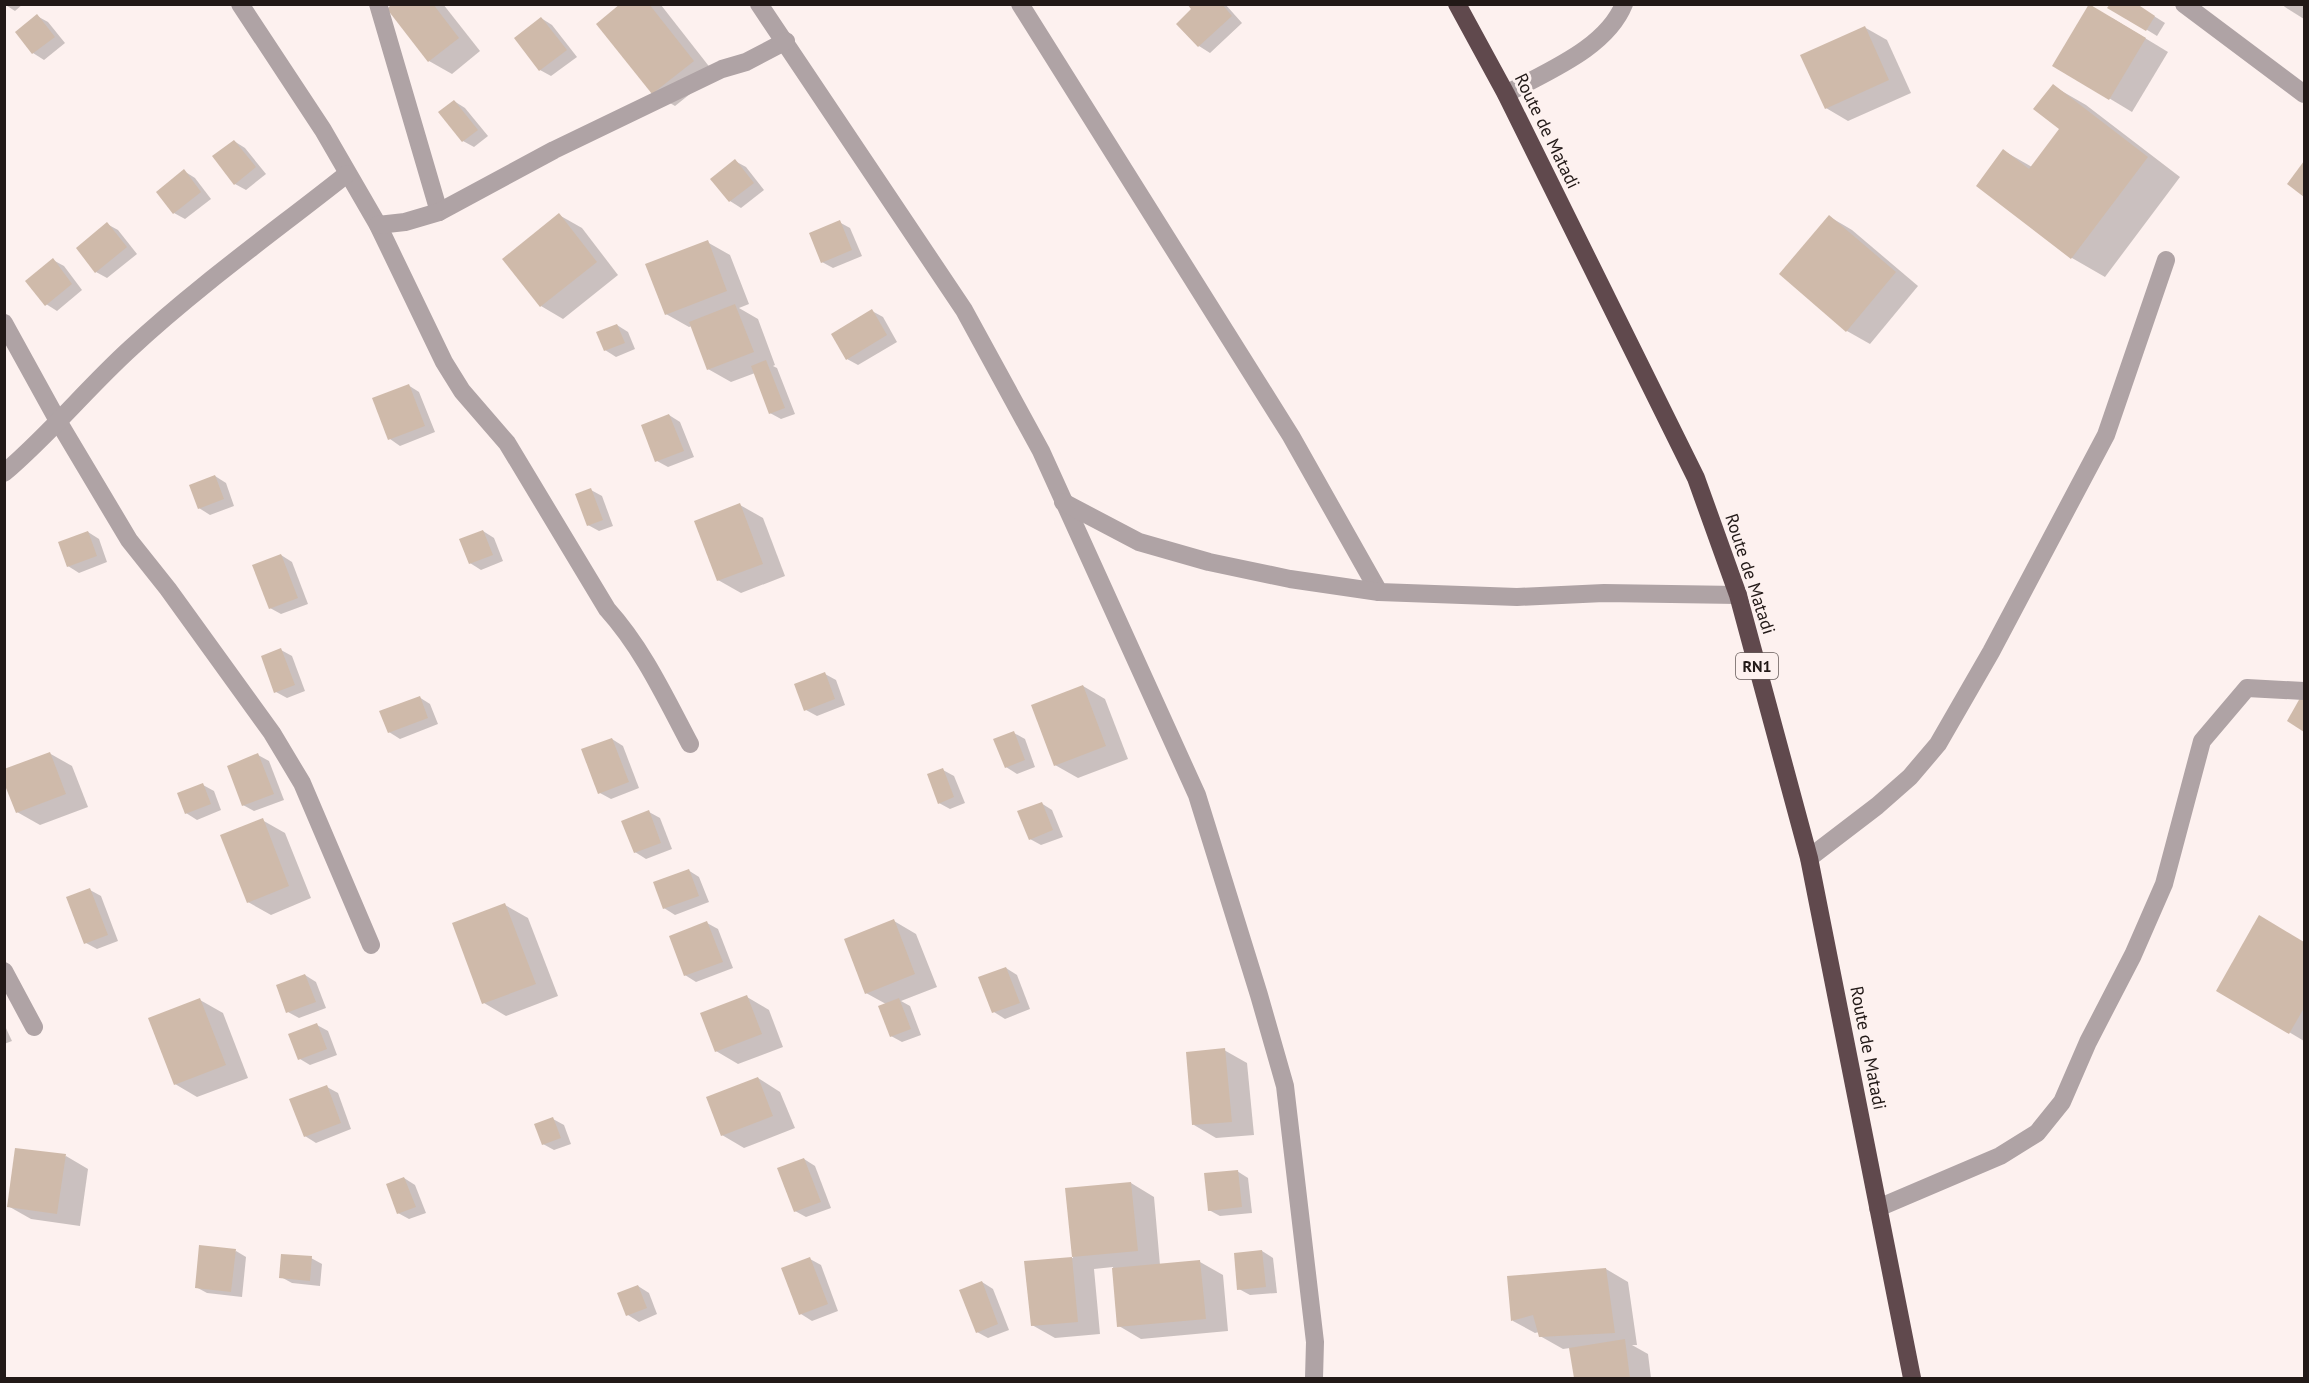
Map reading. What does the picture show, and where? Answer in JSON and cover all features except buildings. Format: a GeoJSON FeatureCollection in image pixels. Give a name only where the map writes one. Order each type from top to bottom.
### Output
{"type":"FeatureCollection","features":[{"type":"Feature","properties":{"kind":"highway","name":"Route de Matadi"},"geometry":{"type":"LineString","coordinates":[[1457,4],[1506,94],[1696,478],[1738,595],[1809,858],[1912,1378]]}},
{"type":"Feature","properties":{"kind":"street"},"geometry":{"type":"LineString","coordinates":[[240,4],[323,130],[378,225],[444,362],[462,391],[507,444],[607,609],[625,629],[643,655],[690,744]]}},
{"type":"Feature","properties":{"kind":"street"},"geometry":{"type":"LineString","coordinates":[[378,4],[440,212]]}},
{"type":"Feature","properties":{"kind":"street"},"geometry":{"type":"LineString","coordinates":[[759,4],[786,41],[964,310],[1041,451],[1197,795],[1285,1086],[1315,1342],[1314,1378]]}},
{"type":"Feature","properties":{"kind":"street"},"geometry":{"type":"LineString","coordinates":[[1020,4],[1291,436],[1379,592]]}},
{"type":"Feature","properties":{"kind":"street"},"geometry":{"type":"LineString","coordinates":[[1506,94],[1587,49],[1619,17],[1624,4]]}},
{"type":"Feature","properties":{"kind":"street"},"geometry":{"type":"LineString","coordinates":[[2184,4],[2304,94]]}},
{"type":"Feature","properties":{"kind":"street"},"geometry":{"type":"LineString","coordinates":[[378,225],[405,222],[440,212],[554,150],[722,69],[746,62],[786,41]]}},
{"type":"Feature","properties":{"kind":"street"},"geometry":{"type":"LineString","coordinates":[[4,473],[24,456],[129,349],[176,308],[347,174]]}},
{"type":"Feature","properties":{"kind":"street"},"geometry":{"type":"LineString","coordinates":[[1809,858],[1877,806],[1910,777],[1938,744],[1991,652],[2106,435],[2166,260]]}},
{"type":"Feature","properties":{"kind":"street"},"geometry":{"type":"LineString","coordinates":[[4,323],[58,421],[129,540],[168,589],[278,743],[302,783],[371,945]]}},
{"type":"Feature","properties":{"kind":"street"},"geometry":{"type":"LineString","coordinates":[[1063,502],[1139,542],[1209,562],[1290,579],[1379,592],[1518,597],[1604,593],[1738,595]]}},
{"type":"Feature","properties":{"kind":"street"},"geometry":{"type":"LineString","coordinates":[[1878,1208],[2000,1156],[2037,1133],[2062,1102],[2088,1042],[2133,955],[2164,884],[2202,741],[2247,687],[2304,691]]}},
{"type":"Feature","properties":{"kind":"street"},"geometry":{"type":"LineString","coordinates":[[4,971],[34,1027]]}}]}
